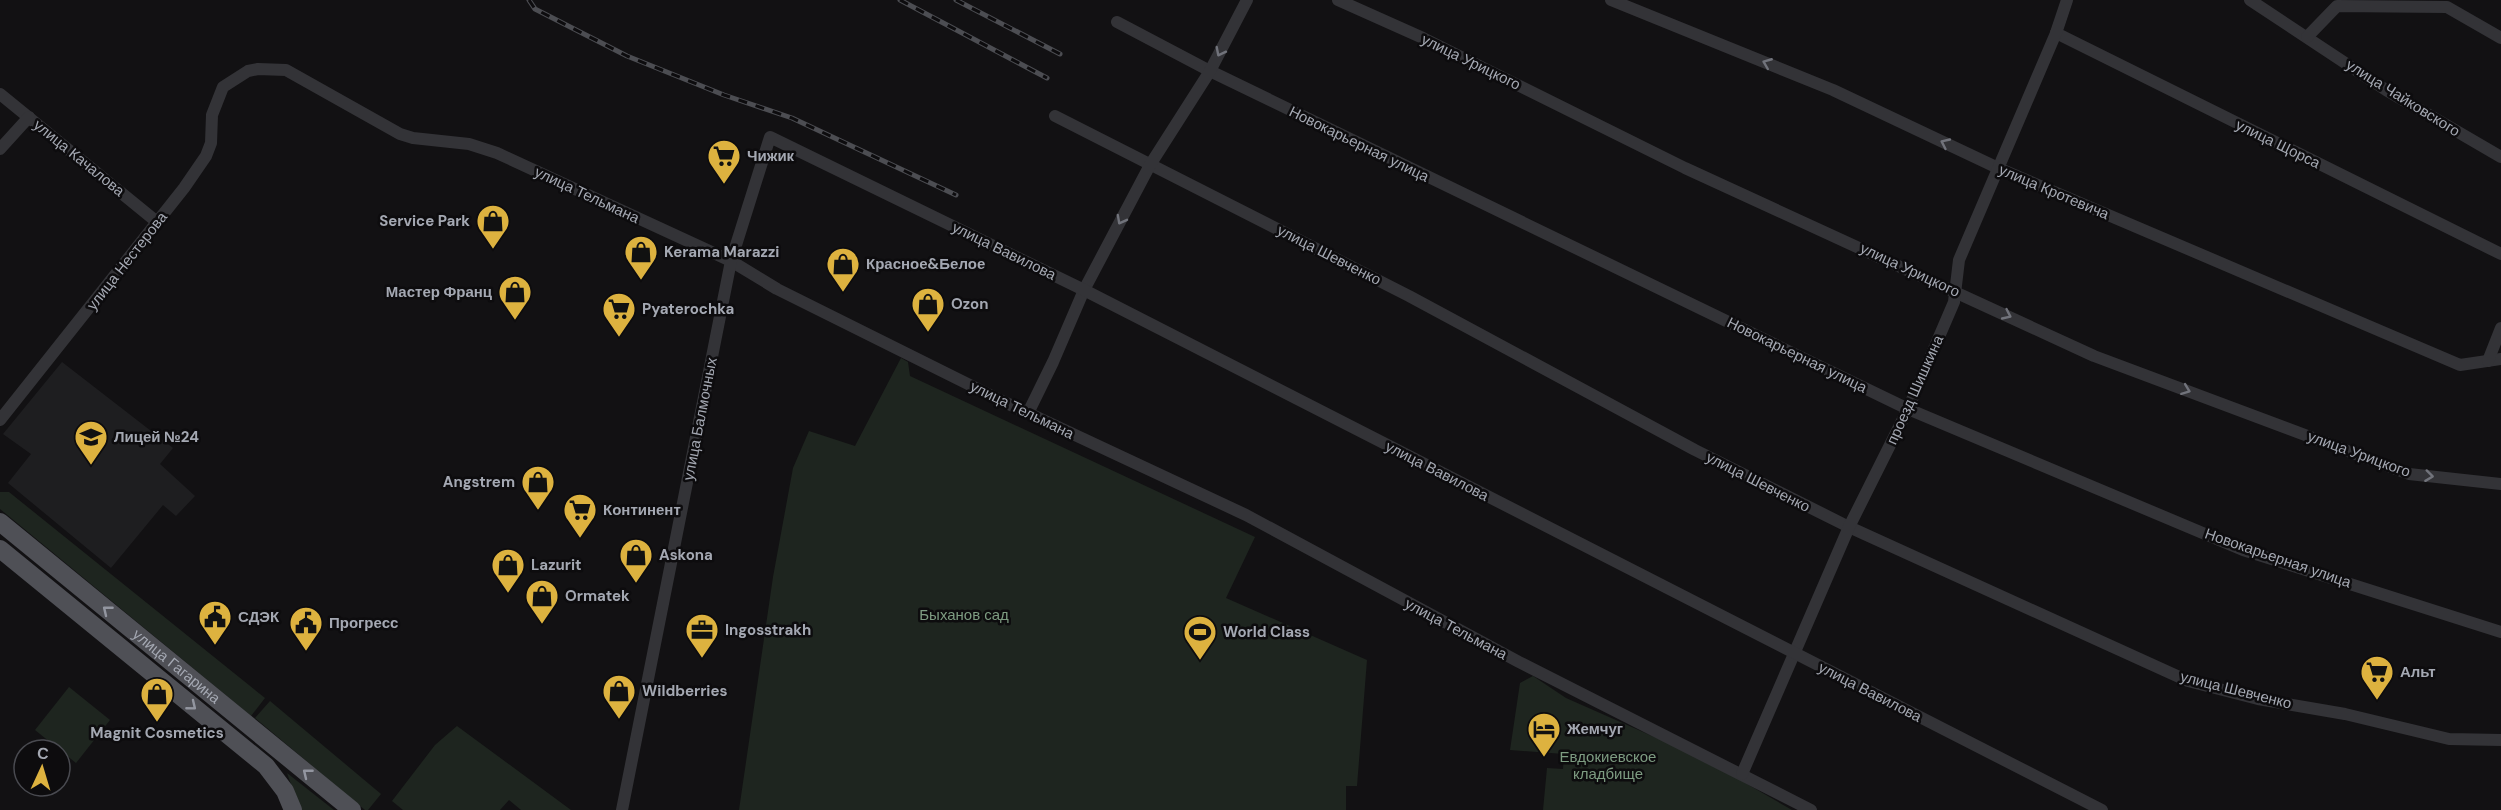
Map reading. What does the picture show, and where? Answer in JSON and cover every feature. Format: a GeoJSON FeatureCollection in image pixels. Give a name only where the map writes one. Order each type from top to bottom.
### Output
{"type":"FeatureCollection","features":[{"type":"Feature","properties":{"kind":"main road","name":"улица Гагарина"},"geometry":{"type":"LineString","coordinates":[[0,522],[352,810]]}},
{"type":"Feature","properties":{"kind":"main road","name":"улица Гагарина"},"geometry":{"type":"LineString","coordinates":[[0,549],[266,766],[285,791],[293,810]]}},
{"type":"Feature","properties":{"kind":"street"},"geometry":{"type":"LineString","coordinates":[[1028,413],[1084,290],[1150,165],[1210,71],[1247,0]]}},
{"type":"Feature","properties":{"kind":"street","name":"улица Урицкого"},"geometry":{"type":"LineString","coordinates":[[1338,0],[1423,38],[1685,168],[2094,356],[2409,474],[2501,484]]}},
{"type":"Feature","properties":{"kind":"street","name":"улица Кротевича"},"geometry":{"type":"LineString","coordinates":[[1611,0],[1833,90],[1998,168],[2460,365],[2501,359]]}},
{"type":"Feature","properties":{"kind":"street","name":"проезд Шишкина"},"geometry":{"type":"LineString","coordinates":[[1742,774],[1849,527],[1908,409],[1954,302],[1959,260],[2056,33],[2067,0]]}},
{"type":"Feature","properties":{"kind":"street","name":"улица Чайковского"},"geometry":{"type":"LineString","coordinates":[[2250,0],[2386,90],[2501,158]]}},
{"type":"Feature","properties":{"kind":"street"},"geometry":{"type":"LineString","coordinates":[[2307,37],[2337,6],[2447,7],[2501,38]]}},
{"type":"Feature","properties":{"kind":"street","name":"Новокарьерная улица"},"geometry":{"type":"LineString","coordinates":[[1117,22],[1210,71],[1908,409],[2243,550],[2501,632]]}},
{"type":"Feature","properties":{"kind":"street","name":"улица Щорса"},"geometry":{"type":"LineString","coordinates":[[2056,33],[2501,254]]}},
{"type":"Feature","properties":{"kind":"street","name":"улица Тельмана"},"geometry":{"type":"LineString","coordinates":[[223,87],[248,71],[286,70],[400,134],[413,138],[469,144],[496,153],[731,261],[777,289],[1028,413],[1246,515],[1519,662],[1810,810]]}},
{"type":"Feature","properties":{"kind":"street","name":"улица Нестерова"},"geometry":{"type":"LineString","coordinates":[[0,420],[157,222],[206,156],[211,143],[212,115],[223,87]]}},
{"type":"Feature","properties":{"kind":"street","name":"улица Качалова"},"geometry":{"type":"LineString","coordinates":[[0,94],[157,222]]}},
{"type":"Feature","properties":{"kind":"street"},"geometry":{"type":"LineString","coordinates":[[0,149],[29,117]]}},
{"type":"Feature","properties":{"kind":"street","name":"улица Шевченко"},"geometry":{"type":"LineString","coordinates":[[1055,117],[1409,296],[1695,450],[1849,527],[2188,681],[2258,699],[2345,714],[2449,739],[2501,740]]}},
{"type":"Feature","properties":{"kind":"street","name":"улица Балмочных"},"geometry":{"type":"LineString","coordinates":[[622,810],[731,261],[770,137]]}},
{"type":"Feature","properties":{"kind":"street","name":"улица Вавилова"},"geometry":{"type":"LineString","coordinates":[[770,137],[1084,290],[2102,810]]}},
{"type":"Feature","properties":{"kind":"street"},"geometry":{"type":"LineString","coordinates":[[2488,360],[2501,328]]}},
{"type":"Feature","properties":{"kind":"shaded area","name":"Лицей №24"},"geometry":{"type":"Polygon","coordinates":[[[62,362],[173,448],[160,464],[195,496],[176,516],[163,505],[111,568],[8,483],[31,454],[3,434],[62,362]]]}},
{"type":"Feature","properties":{"kind":"green space","name":"Быханов сад"},"geometry":{"type":"Polygon","coordinates":[[[901,358],[908,362],[910,376],[1255,537],[1226,598],[1367,660],[1357,786],[1346,786],[1346,810],[739,810],[773,577],[793,468],[809,431],[855,446],[901,358]]]}},
{"type":"Feature","properties":{"kind":"green space"},"geometry":{"type":"Polygon","coordinates":[[[0,492],[9,492],[265,698],[251,716],[0,509],[0,492]]]}},
{"type":"Feature","properties":{"kind":"green space","name":"Евдокиевское кладбище"},"geometry":{"type":"Polygon","coordinates":[[[1533,676],[1566,698],[1702,758],[1792,810],[1543,810],[1547,768],[1563,769],[1564,754],[1510,750],[1520,683],[1533,676]]]}},
{"type":"Feature","properties":{"kind":"green space"},"geometry":{"type":"Polygon","coordinates":[[[69,687],[110,720],[76,763],[72,760],[72,738],[45,738],[35,730],[69,687]]]}},
{"type":"Feature","properties":{"kind":"green space"},"geometry":{"type":"Polygon","coordinates":[[[270,701],[381,794],[368,810],[365,810],[255,718],[270,701]]]}},
{"type":"Feature","properties":{"kind":"green space"},"geometry":{"type":"Polygon","coordinates":[[[457,726],[571,810],[521,810],[509,800],[500,810],[403,810],[392,801],[435,745],[457,726]]]}},
{"type":"Feature","properties":{"kind":"green space"},"geometry":{"type":"Polygon","coordinates":[[[287,773],[334,810],[300,810],[287,773]]]}},
{"type":"Feature","properties":{"kind":"railway"},"geometry":{"type":"LineString","coordinates":[[529,0],[535,9],[627,56],[724,95],[792,118],[956,195]]}},
{"type":"Feature","properties":{"kind":"railway"},"geometry":{"type":"LineString","coordinates":[[900,0],[1047,78]]}},
{"type":"Feature","properties":{"kind":"railway"},"geometry":{"type":"LineString","coordinates":[[956,0],[1060,54]]}},
{"type":"Feature","properties":{"kind":"place","name":"Чижик"},"geometry":{"type":"Point","coordinates":[724,185]}},
{"type":"Feature","properties":{"kind":"place","name":"Service Park"},"geometry":{"type":"Point","coordinates":[493,250]}},
{"type":"Feature","properties":{"kind":"place","name":"Kerama Marazzi"},"geometry":{"type":"Point","coordinates":[641,281]}},
{"type":"Feature","properties":{"kind":"place","name":"Красное&Белое"},"geometry":{"type":"Point","coordinates":[843,293]}},
{"type":"Feature","properties":{"kind":"place","name":"Мастер Франц"},"geometry":{"type":"Point","coordinates":[515,321]}},
{"type":"Feature","properties":{"kind":"place","name":"Ozon"},"geometry":{"type":"Point","coordinates":[928,333]}},
{"type":"Feature","properties":{"kind":"place","name":"Pyaterochka"},"geometry":{"type":"Point","coordinates":[619,338]}},
{"type":"Feature","properties":{"kind":"place","name":"Лицей №24"},"geometry":{"type":"Point","coordinates":[91,466]}},
{"type":"Feature","properties":{"kind":"place","name":"Angstrem"},"geometry":{"type":"Point","coordinates":[538,511]}},
{"type":"Feature","properties":{"kind":"place","name":"Континент"},"geometry":{"type":"Point","coordinates":[580,539]}},
{"type":"Feature","properties":{"kind":"place","name":"Askona"},"geometry":{"type":"Point","coordinates":[636,584]}},
{"type":"Feature","properties":{"kind":"place","name":"Lazurit"},"geometry":{"type":"Point","coordinates":[508,594]}},
{"type":"Feature","properties":{"kind":"place","name":"Ormatek"},"geometry":{"type":"Point","coordinates":[542,625]}},
{"type":"Feature","properties":{"kind":"place","name":"СДЭК"},"geometry":{"type":"Point","coordinates":[215,646]}},
{"type":"Feature","properties":{"kind":"place","name":"Прогресс"},"geometry":{"type":"Point","coordinates":[306,652]}},
{"type":"Feature","properties":{"kind":"place","name":"Ingosstrakh"},"geometry":{"type":"Point","coordinates":[702,659]}},
{"type":"Feature","properties":{"kind":"place","name":"World Class"},"geometry":{"type":"Point","coordinates":[1200,661]}},
{"type":"Feature","properties":{"kind":"place","name":"Альт"},"geometry":{"type":"Point","coordinates":[2377,701]}},
{"type":"Feature","properties":{"kind":"place","name":"Wildberries"},"geometry":{"type":"Point","coordinates":[619,720]}},
{"type":"Feature","properties":{"kind":"place","name":"Magnit Cosmetics"},"geometry":{"type":"Point","coordinates":[157,723]}},
{"type":"Feature","properties":{"kind":"place","name":"Жемчуг"},"geometry":{"type":"Point","coordinates":[1544,758]}}]}
